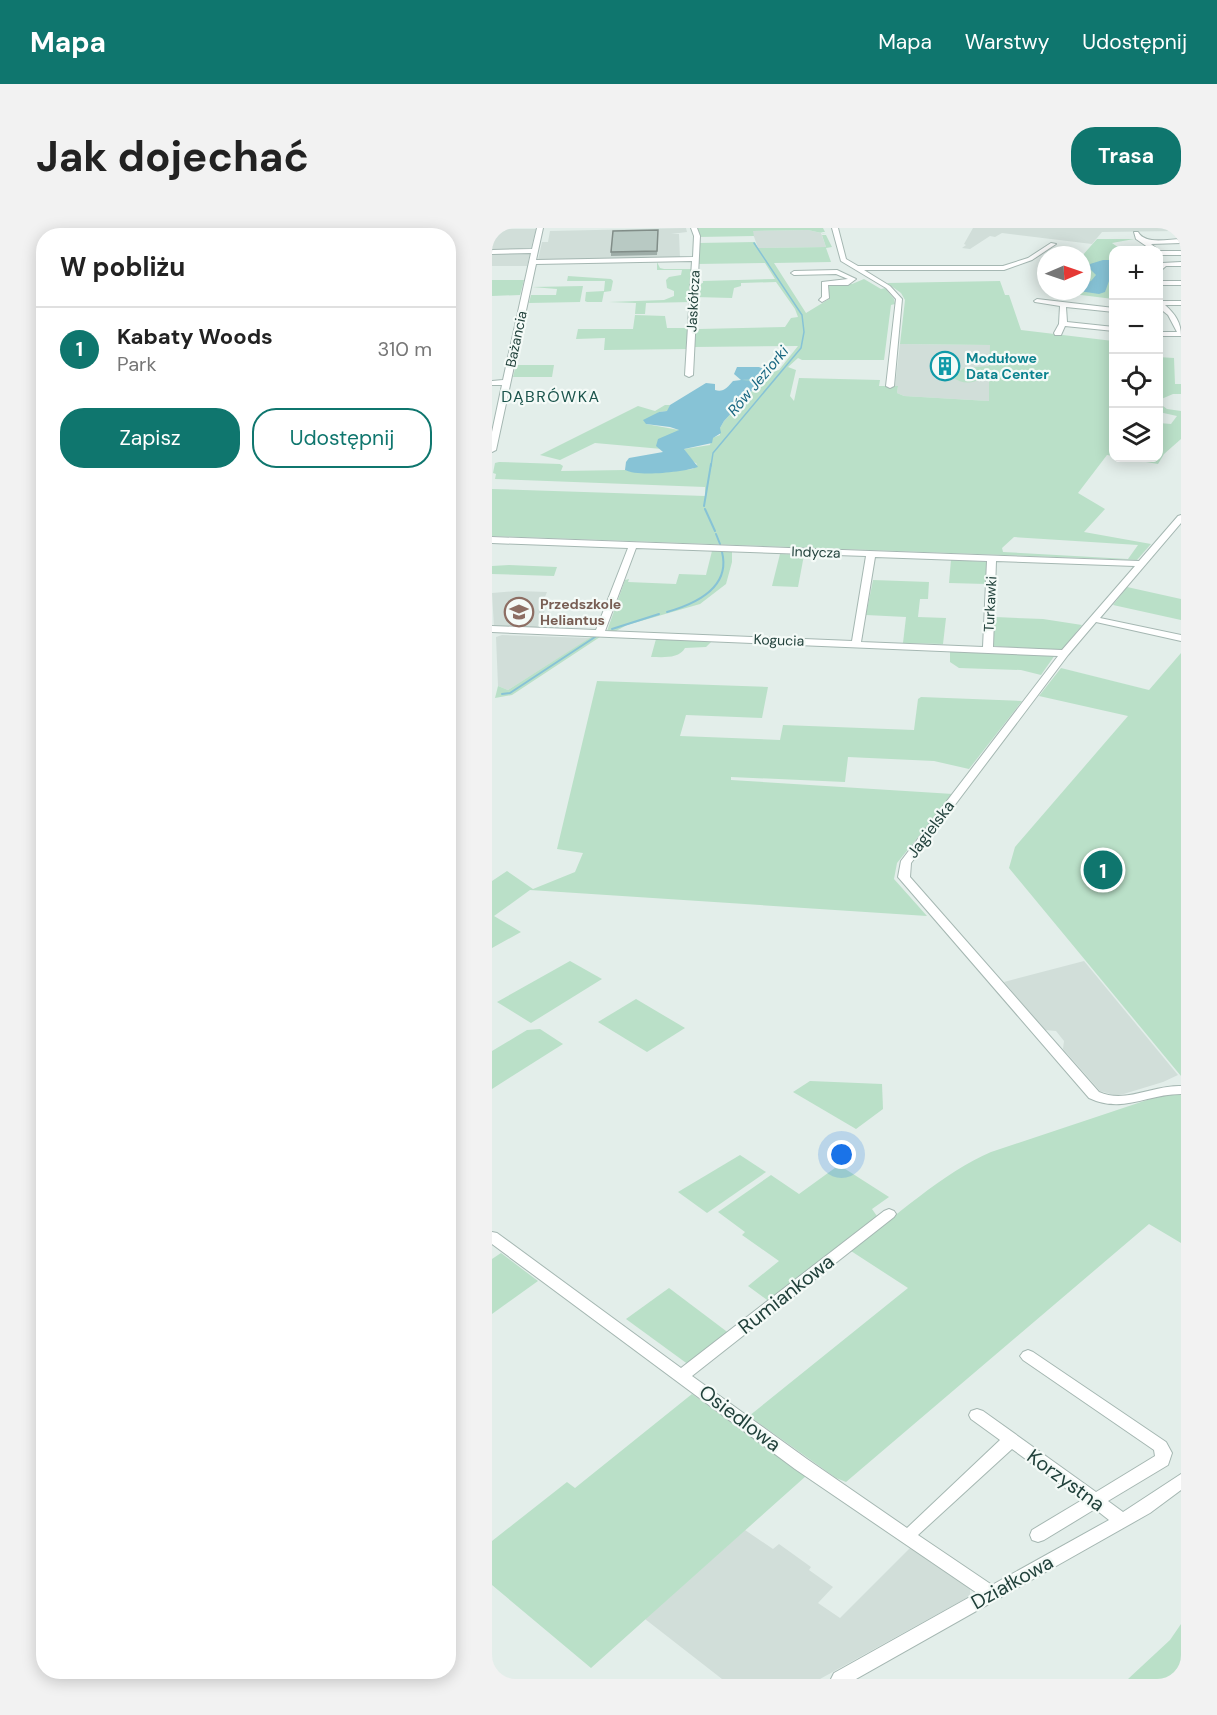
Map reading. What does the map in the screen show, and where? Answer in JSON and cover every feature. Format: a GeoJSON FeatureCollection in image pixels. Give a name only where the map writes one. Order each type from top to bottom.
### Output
{"type":"FeatureCollection","features":[{"type":"Feature","properties":{"kind":"street","name":"Bażancia"},"geometry":{"type":"LineString","coordinates":[[492,450],[540,228]]}},
{"type":"Feature","properties":{"kind":"street","name":"Jaskółcza"},"geometry":{"type":"LineString","coordinates":[[689,375],[697,236],[694,228]]}},
{"type":"Feature","properties":{"kind":"street"},"geometry":{"type":"LineString","coordinates":[[829,228],[835,231],[841,257],[854,268],[892,290],[899,299],[890,386]]}},
{"type":"Feature","properties":{"kind":"street"},"geometry":{"type":"LineString","coordinates":[[1136,233],[1138,238],[1150,246]]}},
{"type":"Feature","properties":{"kind":"street"},"geometry":{"type":"LineString","coordinates":[[1145,242],[1181,241]]}},
{"type":"Feature","properties":{"kind":"street"},"geometry":{"type":"LineString","coordinates":[[854,268],[1006,267],[1024,261],[1053,244]]}},
{"type":"Feature","properties":{"kind":"street"},"geometry":{"type":"LineString","coordinates":[[492,252],[535,251]]}},
{"type":"Feature","properties":{"kind":"street"},"geometry":{"type":"LineString","coordinates":[[1163,252],[1181,253]]}},
{"type":"Feature","properties":{"kind":"street"},"geometry":{"type":"LineString","coordinates":[[533,261],[695,259]]}},
{"type":"Feature","properties":{"kind":"street"},"geometry":{"type":"LineString","coordinates":[[1163,265],[1181,264]]}},
{"type":"Feature","properties":{"kind":"street"},"geometry":{"type":"LineString","coordinates":[[794,273],[837,272],[852,281],[824,283],[826,298],[822,300]]}},
{"type":"Feature","properties":{"kind":"street"},"geometry":{"type":"LineString","coordinates":[[848,277],[862,273]]}},
{"type":"Feature","properties":{"kind":"street"},"geometry":{"type":"LineString","coordinates":[[1163,283],[1181,283]]}},
{"type":"Feature","properties":{"kind":"street"},"geometry":{"type":"LineString","coordinates":[[1037,301],[1109,310]]}},
{"type":"Feature","properties":{"kind":"street"},"geometry":{"type":"LineString","coordinates":[[1163,303],[1181,303]]}},
{"type":"Feature","properties":{"kind":"street"},"geometry":{"type":"LineString","coordinates":[[1058,333],[1063,324],[1063,304]]}},
{"type":"Feature","properties":{"kind":"street"},"geometry":{"type":"LineString","coordinates":[[1163,307],[1169,312],[1181,334],[1163,334]]}},
{"type":"Feature","properties":{"kind":"street"},"geometry":{"type":"LineString","coordinates":[[1163,313],[1169,312]]}},
{"type":"Feature","properties":{"kind":"street"},"geometry":{"type":"LineString","coordinates":[[1063,324],[1109,329]]}},
{"type":"Feature","properties":{"kind":"street"},"geometry":{"type":"LineString","coordinates":[[492,383],[507,382]]}},
{"type":"Feature","properties":{"kind":"street","name":"Jagielska"},"geometry":{"type":"LineString","coordinates":[[1181,518],[1065,653],[904,863],[904,877],[1094,1095],[1103,1101],[1118,1102],[1169,1089],[1181,1090]]}},
{"type":"Feature","properties":{"kind":"street","name":"Indycza"},"geometry":{"type":"LineString","coordinates":[[492,540],[1141,564]]}},
{"type":"Feature","properties":{"kind":"street"},"geometry":{"type":"LineString","coordinates":[[599,634],[633,545]]}},
{"type":"Feature","properties":{"kind":"street"},"geometry":{"type":"LineString","coordinates":[[856,644],[872,554]]}},
{"type":"Feature","properties":{"kind":"street","name":"Turkawki"},"geometry":{"type":"LineString","coordinates":[[988,649],[992,558]]}},
{"type":"Feature","properties":{"kind":"street"},"geometry":{"type":"LineString","coordinates":[[1094,619],[1180,638]]}},
{"type":"Feature","properties":{"kind":"street","name":"Kogucia"},"geometry":{"type":"LineString","coordinates":[[492,629],[1065,653]]}},
{"type":"Feature","properties":{"kind":"street","name":"Rumiankowa"},"geometry":{"type":"LineString","coordinates":[[682,1375],[890,1214]]}},
{"type":"Feature","properties":{"kind":"street","name":"Osiedlowa"},"geometry":{"type":"LineString","coordinates":[[492,1237],[801,1464],[991,1594]]}},
{"type":"Feature","properties":{"kind":"street"},"geometry":{"type":"LineString","coordinates":[[1028,1356],[1163,1448],[1162,1460],[1038,1535]]}},
{"type":"Feature","properties":{"kind":"street","name":"Korzystna"},"geometry":{"type":"LineString","coordinates":[[977,1415],[1122,1520]]}},
{"type":"Feature","properties":{"kind":"street","name":"Korzystna"},"geometry":{"type":"LineString","coordinates":[[915,1529],[1011,1440]]}},
{"type":"Feature","properties":{"kind":"street","name":"Działkowa"},"geometry":{"type":"LineString","coordinates":[[840,1679],[1144,1508],[1181,1481]]}},
{"type":"Feature","properties":{"kind":"shaded area"},"geometry":{"type":"Polygon","coordinates":[[[686,228],[687,232],[671,234],[679,234],[680,258],[538,260],[542,242],[548,242],[550,231],[686,228]]]}},
{"type":"Feature","properties":{"kind":"shaded area"},"geometry":{"type":"Polygon","coordinates":[[[973,228],[1175,228],[1176,231],[1102,232],[1092,244],[1002,233],[995,237],[990,236],[970,249],[962,248],[966,245],[964,244],[973,228]]]}},
{"type":"Feature","properties":{"kind":"shaded area"},"geometry":{"type":"Polygon","coordinates":[[[492,229],[536,229],[531,248],[492,251],[492,229]]]}},
{"type":"Feature","properties":{"kind":"shaded area"},"geometry":{"type":"Polygon","coordinates":[[[808,230],[821,233],[826,247],[758,248],[752,231],[808,230]]]}},
{"type":"Feature","properties":{"kind":"shaded area"},"geometry":{"type":"Polygon","coordinates":[[[526,252],[530,254],[527,266],[492,266],[492,253],[526,252]]]}},
{"type":"Feature","properties":{"kind":"shaded area"},"geometry":{"type":"Polygon","coordinates":[[[900,344],[990,345],[989,401],[904,396],[897,393],[898,387],[895,386],[900,344]]]}},
{"type":"Feature","properties":{"kind":"shaded area","name":"Przedszkole Heliantus"},"geometry":{"type":"Polygon","coordinates":[[[547,592],[543,602],[548,603],[537,628],[494,627],[492,593],[547,592]]]}},
{"type":"Feature","properties":{"kind":"shaded area"},"geometry":{"type":"Polygon","coordinates":[[[502,635],[590,638],[508,690],[498,686],[496,637],[502,635]]]}},
{"type":"Feature","properties":{"kind":"shaded area"},"geometry":{"type":"Polygon","coordinates":[[[1084,961],[1178,1075],[1117,1096],[1100,1091],[1063,1049],[1064,1041],[1056,1031],[1045,1030],[1004,982],[1084,961]]]}},
{"type":"Feature","properties":{"kind":"shaded area"},"geometry":{"type":"Polygon","coordinates":[[[745,1530],[773,1549],[779,1544],[811,1567],[809,1570],[833,1587],[818,1603],[840,1618],[911,1547],[970,1587],[970,1596],[820,1679],[722,1679],[645,1619],[745,1530]]]}},
{"type":"Feature","properties":{"kind":"green space"},"geometry":{"type":"Polygon","coordinates":[[[698,228],[823,228],[825,232],[820,232],[826,234],[808,230],[753,231],[754,236],[699,237],[698,228]]]}},
{"type":"Feature","properties":{"kind":"green space"},"geometry":{"type":"Polygon","coordinates":[[[822,235],[826,235],[832,247],[826,248],[831,262],[774,263],[806,313],[829,299],[827,284],[852,284],[864,279],[881,289],[885,288],[894,299],[895,304],[891,305],[884,360],[802,360],[798,358],[788,367],[796,370],[790,396],[794,401],[799,378],[880,380],[879,386],[898,386],[897,393],[904,396],[989,401],[989,374],[966,383],[952,377],[964,368],[989,366],[990,345],[900,344],[905,300],[901,293],[887,283],[1000,281],[1005,295],[1009,295],[1021,330],[1109,341],[1109,455],[1078,493],[1105,509],[1084,532],[1151,544],[1137,560],[492,536],[492,489],[705,496],[705,487],[495,479],[496,474],[493,473],[495,463],[499,462],[560,464],[563,466],[561,471],[625,470],[641,473],[693,469],[697,464],[690,459],[684,449],[710,445],[712,438],[720,435],[720,428],[724,421],[761,381],[740,381],[779,370],[798,346],[694,347],[695,332],[699,329],[785,327],[791,318],[798,317],[776,282],[741,283],[741,286],[734,288],[732,298],[695,297],[697,284],[703,281],[775,279],[765,263],[696,264],[698,243],[755,242],[758,248],[826,247],[822,235]],[[1014,537],[1002,548],[1003,552],[1128,559],[1138,545],[1014,537]]]}},
{"type":"Feature","properties":{"kind":"green space"},"geometry":{"type":"Polygon","coordinates":[[[1097,239],[1134,239],[1112,243],[1116,246],[1109,246],[1109,298],[1091,296],[1091,246],[1097,239]]]}},
{"type":"Feature","properties":{"kind":"green space"},"geometry":{"type":"Polygon","coordinates":[[[657,262],[660,268],[664,269],[692,269],[691,302],[646,303],[645,314],[635,314],[636,303],[609,302],[664,300],[674,296],[674,291],[667,288],[666,280],[669,277],[681,275],[682,270],[657,270],[657,262]]]}},
{"type":"Feature","properties":{"kind":"green space"},"geometry":{"type":"Polygon","coordinates":[[[568,276],[611,279],[613,281],[611,291],[604,292],[602,302],[587,302],[585,301],[586,292],[604,291],[605,281],[567,281],[568,276]]]}},
{"type":"Feature","properties":{"kind":"green space"},"geometry":{"type":"Polygon","coordinates":[[[492,280],[524,280],[520,295],[492,296],[492,280]]]}},
{"type":"Feature","properties":{"kind":"green space"},"geometry":{"type":"Polygon","coordinates":[[[583,286],[580,302],[529,303],[531,295],[556,295],[557,289],[532,287],[583,286]]]}},
{"type":"Feature","properties":{"kind":"green space"},"geometry":{"type":"Polygon","coordinates":[[[635,315],[665,316],[667,328],[690,328],[689,349],[604,350],[605,338],[576,339],[578,329],[633,329],[635,315]]]}},
{"type":"Feature","properties":{"kind":"green space"},"geometry":{"type":"Polygon","coordinates":[[[1163,357],[1174,358],[1175,384],[1181,384],[1181,394],[1173,394],[1163,398],[1163,357]]]}},
{"type":"Feature","properties":{"kind":"green space"},"geometry":{"type":"Polygon","coordinates":[[[516,365],[554,365],[552,377],[513,377],[516,365]]]}},
{"type":"Feature","properties":{"kind":"green space"},"geometry":{"type":"Polygon","coordinates":[[[665,405],[670,405],[668,411],[659,412],[646,424],[679,430],[662,449],[595,443],[560,460],[540,455],[638,406],[655,411],[665,405]]]}},
{"type":"Feature","properties":{"kind":"green space"},"geometry":{"type":"Polygon","coordinates":[[[1163,406],[1167,409],[1181,411],[1181,439],[1163,456],[1163,423],[1171,424],[1177,416],[1163,413],[1163,406]]]}},
{"type":"Feature","properties":{"kind":"green space"},"geometry":{"type":"Polygon","coordinates":[[[712,551],[732,552],[732,562],[726,584],[700,604],[627,625],[616,631],[607,631],[625,580],[676,584],[679,574],[706,575],[712,551]]]}},
{"type":"Feature","properties":{"kind":"green space"},"geometry":{"type":"Polygon","coordinates":[[[780,554],[804,555],[798,587],[772,586],[780,554]]]}},
{"type":"Feature","properties":{"kind":"green space"},"geometry":{"type":"Polygon","coordinates":[[[951,560],[988,562],[986,584],[949,583],[951,560]]]}},
{"type":"Feature","properties":{"kind":"green space"},"geometry":{"type":"Polygon","coordinates":[[[492,566],[557,567],[554,576],[492,574],[492,566]]]}},
{"type":"Feature","properties":{"kind":"green space"},"geometry":{"type":"Polygon","coordinates":[[[873,580],[929,582],[928,599],[920,599],[918,617],[946,618],[943,644],[903,643],[906,617],[866,615],[873,580]]]}},
{"type":"Feature","properties":{"kind":"green space"},"geometry":{"type":"Polygon","coordinates":[[[1127,587],[1181,599],[1181,620],[1113,605],[1127,587]]]}},
{"type":"Feature","properties":{"kind":"green space"},"geometry":{"type":"Polygon","coordinates":[[[995,617],[1043,619],[1082,625],[1062,650],[993,646],[995,617]]]}},
{"type":"Feature","properties":{"kind":"green space"},"geometry":{"type":"Polygon","coordinates":[[[591,637],[600,637],[512,695],[495,698],[498,686],[508,690],[591,637]]]}},
{"type":"Feature","properties":{"kind":"green space"},"geometry":{"type":"Polygon","coordinates":[[[656,639],[712,641],[706,647],[685,648],[675,656],[651,657],[656,639]]]}},
{"type":"Feature","properties":{"kind":"green space"},"geometry":{"type":"Polygon","coordinates":[[[950,651],[1055,655],[1041,675],[1021,670],[959,668],[950,662],[950,651]]]}},
{"type":"Feature","properties":{"kind":"green space"},"geometry":{"type":"Polygon","coordinates":[[[1181,653],[1181,1076],[1009,868],[1015,847],[1128,716],[1039,696],[1061,668],[1149,690],[1181,653]]]}},
{"type":"Feature","properties":{"kind":"green space"},"geometry":{"type":"Polygon","coordinates":[[[597,681],[768,687],[762,718],[686,715],[680,736],[780,740],[783,725],[914,730],[918,699],[921,697],[1022,701],[969,769],[934,761],[848,757],[845,782],[731,777],[731,780],[953,794],[897,863],[894,879],[927,916],[530,890],[494,916],[521,932],[492,948],[492,881],[507,871],[533,889],[575,872],[583,853],[557,849],[597,681]]]}},
{"type":"Feature","properties":{"kind":"green space"},"geometry":{"type":"Polygon","coordinates":[[[570,961],[602,979],[531,1023],[497,1002],[570,961]]]}},
{"type":"Feature","properties":{"kind":"green space"},"geometry":{"type":"Polygon","coordinates":[[[636,999],[685,1028],[647,1052],[598,1022],[636,999]]]}},
{"type":"Feature","properties":{"kind":"green space"},"geometry":{"type":"Polygon","coordinates":[[[540,1029],[563,1044],[492,1089],[492,1051],[527,1030],[540,1029]]]}},
{"type":"Feature","properties":{"kind":"green space"},"geometry":{"type":"Polygon","coordinates":[[[810,1081],[882,1084],[883,1109],[856,1129],[793,1092],[810,1081]]]}},
{"type":"Feature","properties":{"kind":"green space"},"geometry":{"type":"Polygon","coordinates":[[[1174,1091],[1181,1093],[1181,1243],[1149,1224],[846,1482],[836,1478],[749,1416],[908,1288],[851,1251],[937,1183],[973,1160],[991,1152],[1174,1091]]]}},
{"type":"Feature","properties":{"kind":"green space"},"geometry":{"type":"Polygon","coordinates":[[[740,1155],[766,1172],[707,1213],[678,1192],[740,1155]]]}},
{"type":"Feature","properties":{"kind":"green space"},"geometry":{"type":"Polygon","coordinates":[[[839,1165],[889,1197],[872,1209],[879,1219],[770,1302],[748,1286],[779,1261],[742,1235],[745,1232],[718,1212],[771,1175],[799,1194],[839,1165]]]}},
{"type":"Feature","properties":{"kind":"green space"},"geometry":{"type":"Polygon","coordinates":[[[501,1253],[538,1281],[492,1314],[492,1259],[501,1253]]]}},
{"type":"Feature","properties":{"kind":"green space"},"geometry":{"type":"Polygon","coordinates":[[[669,1288],[730,1334],[689,1365],[626,1319],[669,1288]]]}},
{"type":"Feature","properties":{"kind":"green space"},"geometry":{"type":"Polygon","coordinates":[[[692,1394],[806,1476],[591,1668],[492,1585],[492,1541],[567,1482],[575,1488],[692,1394]]]}},
{"type":"Feature","properties":{"kind":"green space"},"geometry":{"type":"Polygon","coordinates":[[[1181,1624],[1181,1679],[1128,1679],[1170,1640],[1181,1624]]]}},
{"type":"Feature","properties":{"kind":"water"},"geometry":{"type":"Polygon","coordinates":[[[1109,260],[1109,281],[1105,292],[1091,293],[1091,281],[1096,275],[1091,270],[1091,264],[1109,260]]]}},
{"type":"Feature","properties":{"kind":"water"},"geometry":{"type":"Polygon","coordinates":[[[737,367],[759,367],[771,372],[762,379],[742,380],[761,381],[724,421],[720,428],[721,433],[713,438],[712,443],[684,449],[698,467],[661,473],[625,470],[629,458],[663,452],[656,446],[658,439],[679,430],[646,424],[643,420],[659,412],[667,411],[670,405],[706,383],[715,384],[715,390],[720,391],[733,381],[741,380],[734,374],[737,367]]]}},
{"type":"Feature","properties":{"kind":"building"},"geometry":{"type":"Polygon","coordinates":[[[658,230],[657,251],[611,252],[613,231],[658,230]]]}},
{"type":"Feature","properties":{"kind":"waterway","name":"Rów Jeziorki"},"geometry":{"type":"LineString","coordinates":[[711,466],[713,453],[801,348],[804,332],[802,315],[754,243]]}},
{"type":"Feature","properties":{"kind":"waterway","name":"Rów Jeziorki"},"geometry":{"type":"LineString","coordinates":[[704,506],[711,464]]}},
{"type":"Feature","properties":{"kind":"waterway","name":"Rów Jeziorki"},"geometry":{"type":"LineString","coordinates":[[705,509],[715,531]]}},
{"type":"Feature","properties":{"kind":"waterway","name":"Rów Jeziorki"},"geometry":{"type":"LineString","coordinates":[[716,534],[720,544]]}},
{"type":"Feature","properties":{"kind":"waterway","name":"Rów Jeziorki"},"geometry":{"type":"LineString","coordinates":[[667,612],[699,599],[716,585],[723,565],[722,552]]}},
{"type":"Feature","properties":{"kind":"waterway","name":"Rów Jeziorki"},"geometry":{"type":"LineString","coordinates":[[612,629],[659,614]]}},
{"type":"Feature","properties":{"kind":"waterway","name":"Rów Jeziorki"},"geometry":{"type":"LineString","coordinates":[[502,694],[510,693],[595,637]]}},
{"type":"Feature","properties":{"kind":"place","name":"Modułowe Data Center"},"geometry":{"type":"Point","coordinates":[945,366]}},
{"type":"Feature","properties":{"kind":"place","name":"Przedszkole Heliantus"},"geometry":{"type":"Point","coordinates":[519,612]}},
{"type":"Feature","properties":{"kind":"place","name":"Kabaty Woods"},"geometry":{"type":"Point","coordinates":[1103,870]}},
{"type":"Feature","properties":{"kind":"district","name":"DĄBRÓWKA"},"geometry":{"type":"Point","coordinates":[551,396]}}]}
